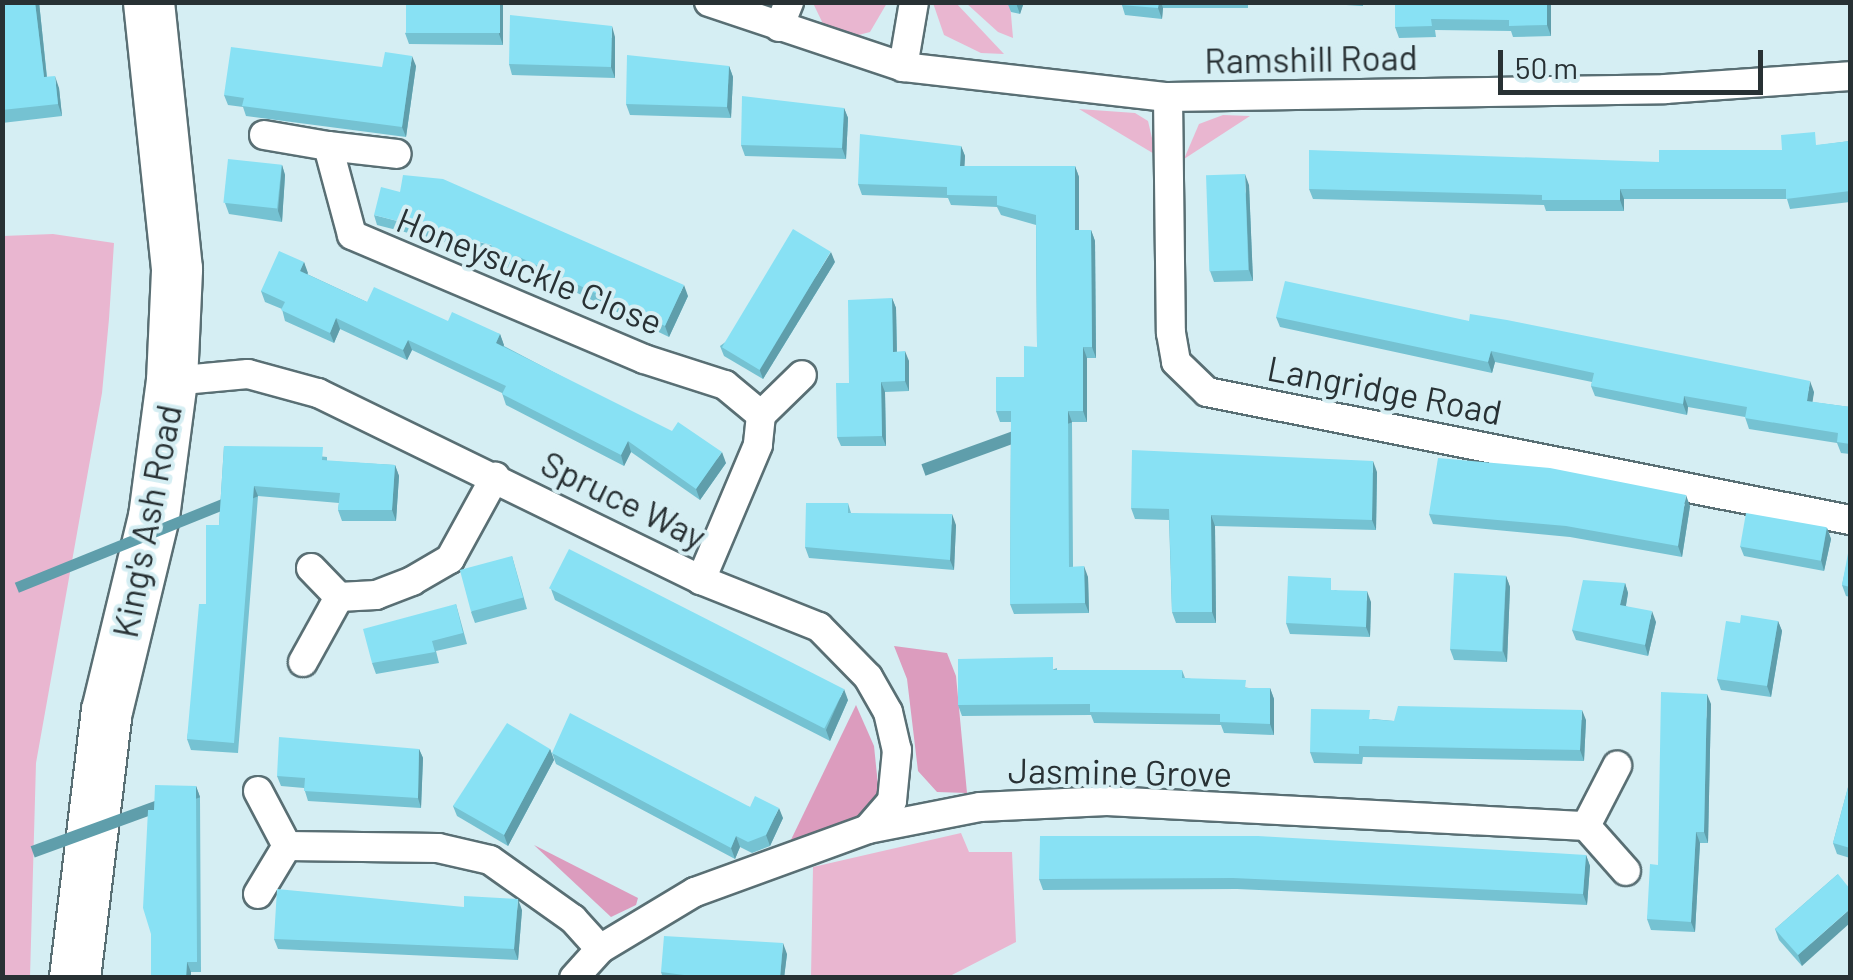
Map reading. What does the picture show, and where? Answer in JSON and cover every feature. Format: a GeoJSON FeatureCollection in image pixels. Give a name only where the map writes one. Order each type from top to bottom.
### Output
{"type":"FeatureCollection","features":[{"type":"Feature","properties":{"kind":"highway","name":"King's Ash Road"},"geometry":{"type":"LineString","coordinates":[[76,978],[107,711],[154,518],[172,381],[177,269],[149,2]]}},
{"type":"Feature","properties":{"kind":"street","name":"Ramshill Road"},"geometry":{"type":"LineString","coordinates":[[709,2],[784,15],[903,66],[1168,97],[1664,90],[1850,76]]}},
{"type":"Feature","properties":{"kind":"street"},"geometry":{"type":"LineString","coordinates":[[903,66],[914,2]]}},
{"type":"Feature","properties":{"kind":"street","name":"Langridge Road"},"geometry":{"type":"LineString","coordinates":[[1168,97],[1171,333],[1176,362],[1208,392],[1850,520]]}},
{"type":"Feature","properties":{"kind":"street","name":"Honeysuckle Close"},"geometry":{"type":"LineString","coordinates":[[264,135],[396,154]]}},
{"type":"Feature","properties":{"kind":"street","name":"Honeysuckle Close"},"geometry":{"type":"LineString","coordinates":[[328,146],[352,235],[644,359],[725,384],[762,414]]}},
{"type":"Feature","properties":{"kind":"street","name":"Spruce Way"},"geometry":{"type":"LineString","coordinates":[[172,381],[248,374],[318,394],[702,580],[819,627],[868,677],[888,712],[897,750],[892,801],[868,829]]}},
{"type":"Feature","properties":{"kind":"street"},"geometry":{"type":"LineString","coordinates":[[702,580],[758,444],[762,414],[802,375]]}},
{"type":"Feature","properties":{"kind":"street"},"geometry":{"type":"LineString","coordinates":[[311,568],[339,597],[376,595],[450,559],[495,477]]}},
{"type":"Feature","properties":{"kind":"street"},"geometry":{"type":"LineString","coordinates":[[303,662],[339,597]]}},
{"type":"Feature","properties":{"kind":"street"},"geometry":{"type":"LineString","coordinates":[[1617,766],[1586,826],[1626,871]]}},
{"type":"Feature","properties":{"kind":"street"},"geometry":{"type":"LineString","coordinates":[[258,791],[287,846]]}},
{"type":"Feature","properties":{"kind":"street","name":"Jasmine Grove"},"geometry":{"type":"LineString","coordinates":[[574,978],[600,950],[695,892],[868,829],[980,807],[1107,801],[1586,826]]}},
{"type":"Feature","properties":{"kind":"street"},"geometry":{"type":"LineString","coordinates":[[258,894],[287,846]]}},
{"type":"Feature","properties":{"kind":"street"},"geometry":{"type":"LineString","coordinates":[[287,846],[438,848],[490,860],[573,919],[600,950]]}},
{"type":"Feature","properties":{"kind":"shaded area"},"geometry":{"type":"Polygon","coordinates":[[[813,3],[887,3],[870,32],[847,38],[825,28],[813,3]]]}},
{"type":"Feature","properties":{"kind":"shaded area"},"geometry":{"type":"Polygon","coordinates":[[[933,3],[956,3],[1004,54],[981,53],[944,35],[933,3]]]}},
{"type":"Feature","properties":{"kind":"shaded area"},"geometry":{"type":"Polygon","coordinates":[[[966,3],[1010,3],[1013,38],[998,32],[966,3]]]}},
{"type":"Feature","properties":{"kind":"shaded area"},"geometry":{"type":"Polygon","coordinates":[[[1079,109],[1135,113],[1148,121],[1156,155],[1079,109]]]}},
{"type":"Feature","properties":{"kind":"shaded area"},"geometry":{"type":"Polygon","coordinates":[[[1223,115],[1250,116],[1184,159],[1199,124],[1223,115]]]}},
{"type":"Feature","properties":{"kind":"shaded area"},"geometry":{"type":"Polygon","coordinates":[[[53,234],[114,243],[109,319],[102,393],[36,763],[30,977],[3,977],[3,236],[53,234]]]}},
{"type":"Feature","properties":{"kind":"shaded area"},"geometry":{"type":"Polygon","coordinates":[[[894,646],[947,653],[956,676],[967,793],[937,792],[918,771],[907,679],[894,646]]]}},
{"type":"Feature","properties":{"kind":"shaded area"},"geometry":{"type":"Polygon","coordinates":[[[856,705],[874,746],[879,795],[860,823],[788,846],[856,705]]]}},
{"type":"Feature","properties":{"kind":"shaded area"},"geometry":{"type":"Polygon","coordinates":[[[961,833],[969,852],[1012,852],[1016,942],[948,977],[811,977],[813,867],[961,833]]]}},
{"type":"Feature","properties":{"kind":"shaded area"},"geometry":{"type":"Polygon","coordinates":[[[534,845],[638,898],[636,905],[611,917],[534,845]]]}},
{"type":"Feature","properties":{"kind":"building"},"geometry":{"type":"Polygon","coordinates":[[[2,2],[35,2],[44,77],[55,76],[58,104],[2,110],[2,2]]]}},
{"type":"Feature","properties":{"kind":"building"},"geometry":{"type":"Polygon","coordinates":[[[406,2],[500,2],[500,33],[406,33],[406,2]]]}},
{"type":"Feature","properties":{"kind":"building"},"geometry":{"type":"Polygon","coordinates":[[[1121,2],[1159,2],[1158,8],[1121,2]]]}},
{"type":"Feature","properties":{"kind":"building"},"geometry":{"type":"Polygon","coordinates":[[[1395,2],[1547,2],[1547,25],[1509,26],[1509,20],[1431,19],[1432,26],[1395,27],[1395,2]]]}},
{"type":"Feature","properties":{"kind":"building"},"geometry":{"type":"Polygon","coordinates":[[[510,15],[612,26],[611,67],[509,64],[510,15]]]}},
{"type":"Feature","properties":{"kind":"building"},"geometry":{"type":"Polygon","coordinates":[[[231,47],[382,67],[385,52],[412,56],[402,127],[242,106],[244,98],[224,95],[231,47]]]}},
{"type":"Feature","properties":{"kind":"building"},"geometry":{"type":"Polygon","coordinates":[[[627,55],[729,66],[727,107],[626,104],[627,55]]]}},
{"type":"Feature","properties":{"kind":"building"},"geometry":{"type":"Polygon","coordinates":[[[742,96],[844,108],[842,148],[741,145],[742,96]]]}},
{"type":"Feature","properties":{"kind":"building"},"geometry":{"type":"Polygon","coordinates":[[[1815,132],[1816,145],[1850,141],[1850,191],[1786,199],[1786,189],[1620,189],[1620,200],[1542,200],[1542,195],[1309,189],[1309,150],[1659,162],[1659,150],[1782,150],[1781,135],[1815,132]]]}},
{"type":"Feature","properties":{"kind":"building"},"geometry":{"type":"Polygon","coordinates":[[[860,134],[961,146],[960,166],[1075,166],[1075,230],[1091,230],[1092,347],[1083,347],[1083,411],[1068,411],[1069,567],[1084,566],[1085,603],[1010,604],[1011,411],[996,411],[996,377],[1024,377],[1024,346],[1037,347],[1036,215],[997,205],[997,196],[947,195],[947,187],[858,184],[860,134]]]}},
{"type":"Feature","properties":{"kind":"building"},"geometry":{"type":"Polygon","coordinates":[[[228,159],[282,165],[277,208],[223,203],[228,159]]]}},
{"type":"Feature","properties":{"kind":"building"},"geometry":{"type":"Polygon","coordinates":[[[1245,174],[1248,270],[1209,271],[1206,175],[1245,174]]]}},
{"type":"Feature","properties":{"kind":"building"},"geometry":{"type":"Polygon","coordinates":[[[403,175],[443,179],[684,285],[665,326],[517,256],[514,262],[490,250],[492,245],[374,215],[381,187],[400,192],[403,175]]]}},
{"type":"Feature","properties":{"kind":"building"},"geometry":{"type":"Polygon","coordinates":[[[793,229],[831,252],[760,370],[722,347],[793,229]]]}},
{"type":"Feature","properties":{"kind":"building"},"geometry":{"type":"Polygon","coordinates":[[[279,251],[304,262],[300,271],[367,302],[374,287],[448,321],[452,312],[500,334],[496,343],[672,431],[678,422],[722,452],[696,489],[628,441],[621,455],[502,394],[506,386],[408,340],[403,350],[336,318],[330,333],[281,310],[285,302],[261,291],[279,251]]]}},
{"type":"Feature","properties":{"kind":"building"},"geometry":{"type":"Polygon","coordinates":[[[1285,281],[1469,321],[1470,314],[1507,320],[1810,381],[1807,401],[1850,407],[1850,444],[1837,442],[1838,433],[1745,418],[1747,407],[1684,396],[1683,404],[1591,386],[1594,373],[1491,351],[1488,362],[1276,317],[1285,281]]]}},
{"type":"Feature","properties":{"kind":"building"},"geometry":{"type":"Polygon","coordinates":[[[892,298],[893,352],[905,351],[905,381],[881,382],[882,436],[837,437],[836,383],[849,383],[848,300],[892,298]]]}},
{"type":"Feature","properties":{"kind":"building"},"geometry":{"type":"Polygon","coordinates":[[[224,446],[323,447],[322,460],[395,465],[392,510],[338,510],[340,493],[254,486],[234,743],[187,739],[199,604],[206,604],[206,525],[219,525],[224,446]]]}},
{"type":"Feature","properties":{"kind":"building"},"geometry":{"type":"Polygon","coordinates":[[[1132,450],[1373,461],[1372,520],[1211,515],[1212,612],[1172,612],[1169,509],[1131,508],[1132,450]]]}},
{"type":"Feature","properties":{"kind":"building"},"geometry":{"type":"Polygon","coordinates":[[[1438,458],[1550,468],[1686,495],[1678,546],[1566,526],[1429,514],[1438,458]]]}},
{"type":"Feature","properties":{"kind":"building"},"geometry":{"type":"Polygon","coordinates":[[[806,503],[848,503],[848,513],[952,514],[950,560],[805,547],[806,503]]]}},
{"type":"Feature","properties":{"kind":"building"},"geometry":{"type":"Polygon","coordinates":[[[1746,513],[1827,527],[1821,561],[1740,546],[1746,513]]]}},
{"type":"Feature","properties":{"kind":"building"},"geometry":{"type":"Polygon","coordinates":[[[569,549],[844,689],[824,728],[549,588],[569,549]]]}},
{"type":"Feature","properties":{"kind":"building"},"geometry":{"type":"Polygon","coordinates":[[[1850,549],[1850,587],[1842,585],[1850,549]]]}},
{"type":"Feature","properties":{"kind":"building"},"geometry":{"type":"Polygon","coordinates":[[[512,556],[523,598],[471,612],[460,570],[512,556]]]}},
{"type":"Feature","properties":{"kind":"building"},"geometry":{"type":"Polygon","coordinates":[[[1454,573],[1506,576],[1502,652],[1450,649],[1454,573]]]}},
{"type":"Feature","properties":{"kind":"building"},"geometry":{"type":"Polygon","coordinates":[[[1288,576],[1331,578],[1331,590],[1367,591],[1366,627],[1286,623],[1288,576]]]}},
{"type":"Feature","properties":{"kind":"building"},"geometry":{"type":"Polygon","coordinates":[[[1583,580],[1625,583],[1620,605],[1652,611],[1645,645],[1572,630],[1583,580]]]}},
{"type":"Feature","properties":{"kind":"building"},"geometry":{"type":"Polygon","coordinates":[[[456,604],[463,633],[432,641],[435,652],[372,663],[363,629],[456,604]]]}},
{"type":"Feature","properties":{"kind":"building"},"geometry":{"type":"Polygon","coordinates":[[[1741,615],[1778,621],[1767,686],[1717,679],[1726,621],[1740,623],[1741,615]]]}},
{"type":"Feature","properties":{"kind":"building"},"geometry":{"type":"Polygon","coordinates":[[[1053,657],[1053,670],[1182,670],[1182,678],[1246,680],[1245,688],[1270,688],[1270,724],[1220,722],[1220,714],[1090,712],[1090,704],[958,705],[958,659],[1053,657]]]}},
{"type":"Feature","properties":{"kind":"building"},"geometry":{"type":"Polygon","coordinates":[[[1661,692],[1707,694],[1704,832],[1696,832],[1691,922],[1647,919],[1650,864],[1658,865],[1661,692]]]}},
{"type":"Feature","properties":{"kind":"building"},"geometry":{"type":"Polygon","coordinates":[[[1398,706],[1582,710],[1580,750],[1359,746],[1359,754],[1310,752],[1311,709],[1370,710],[1369,719],[1394,721],[1398,706]]]}},
{"type":"Feature","properties":{"kind":"building"},"geometry":{"type":"Polygon","coordinates":[[[570,713],[750,807],[755,796],[779,808],[766,835],[748,842],[736,836],[731,848],[552,753],[570,713]]]}},
{"type":"Feature","properties":{"kind":"building"},"geometry":{"type":"Polygon","coordinates":[[[507,723],[550,749],[504,835],[453,806],[507,723]]]}},
{"type":"Feature","properties":{"kind":"building"},"geometry":{"type":"Polygon","coordinates":[[[279,737],[419,749],[418,798],[304,791],[305,778],[277,776],[279,737]]]}},
{"type":"Feature","properties":{"kind":"building"},"geometry":{"type":"Polygon","coordinates":[[[1850,780],[1850,848],[1833,843],[1850,780]]]}},
{"type":"Feature","properties":{"kind":"building"},"geometry":{"type":"Polygon","coordinates":[[[155,785],[196,786],[197,962],[187,962],[186,978],[151,978],[151,934],[143,908],[148,810],[154,810],[155,785]]]}},
{"type":"Feature","properties":{"kind":"building"},"geometry":{"type":"Polygon","coordinates":[[[1040,836],[1258,836],[1586,855],[1583,894],[1233,878],[1039,879],[1040,836]]]}},
{"type":"Feature","properties":{"kind":"building"},"geometry":{"type":"Polygon","coordinates":[[[1838,874],[1850,889],[1850,909],[1798,955],[1775,929],[1838,874]]]}},
{"type":"Feature","properties":{"kind":"building"},"geometry":{"type":"Polygon","coordinates":[[[277,889],[464,907],[464,896],[518,899],[514,949],[274,939],[277,889]]]}},
{"type":"Feature","properties":{"kind":"building"},"geometry":{"type":"Polygon","coordinates":[[[664,936],[783,943],[780,978],[707,978],[661,972],[664,936]]]}}]}
